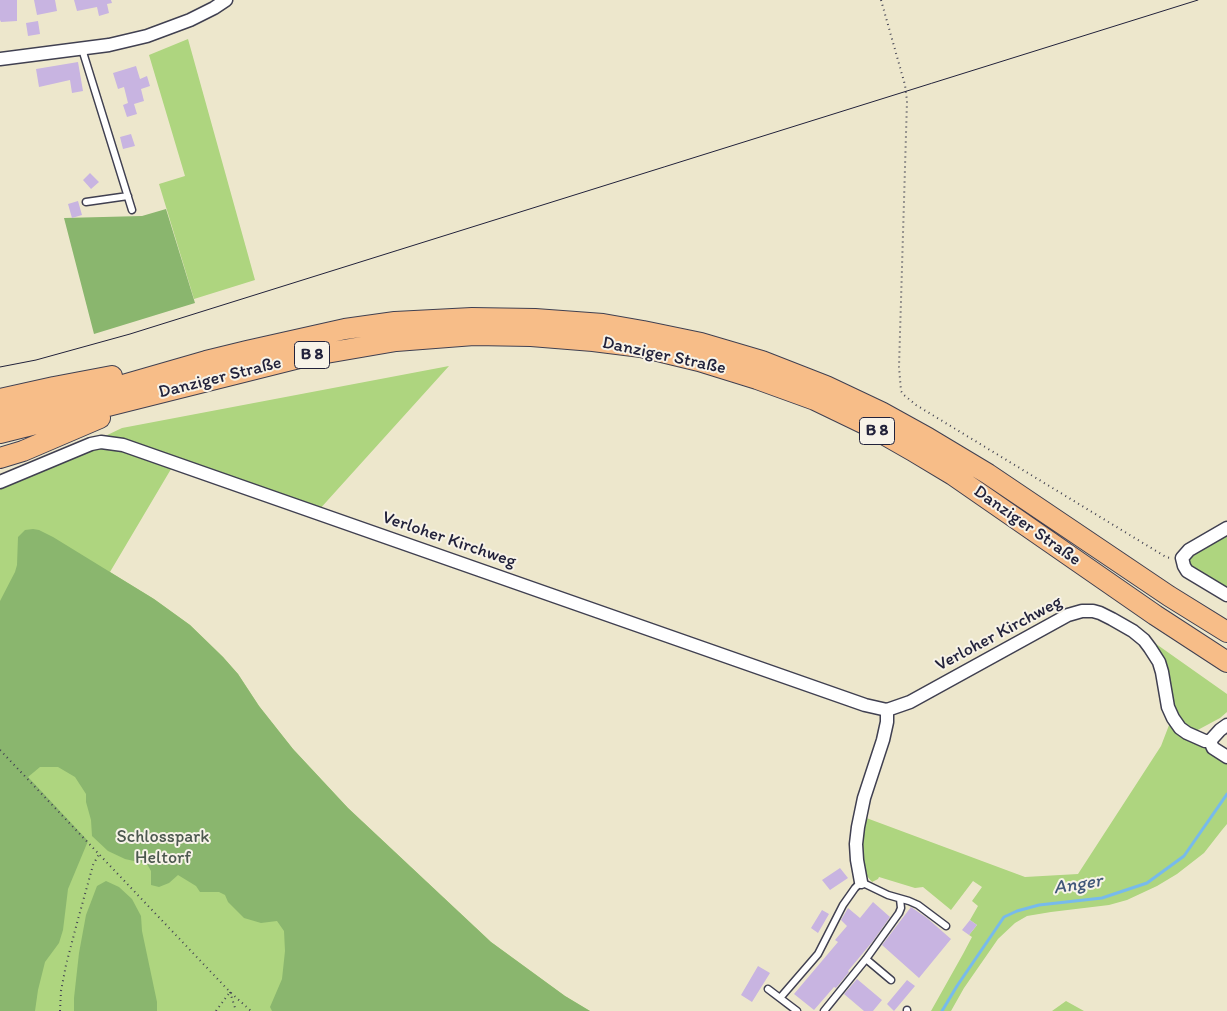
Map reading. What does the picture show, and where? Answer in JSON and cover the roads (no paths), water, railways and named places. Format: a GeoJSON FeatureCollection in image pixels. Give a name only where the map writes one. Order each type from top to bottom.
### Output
{"type":"FeatureCollection","features":[{"type":"Feature","properties":{"kind":"highway","name":"Danziger Straße"},"geometry":{"type":"LineString","coordinates":[[0,417],[247,351],[345,330],[395,322],[472,318],[536,319],[603,324],[701,343],[762,361],[826,386],[881,412],[981,470],[1169,596],[1227,632]]}},
{"type":"Feature","properties":{"kind":"highway","name":"Danziger Straße"},"geometry":{"type":"LineString","coordinates":[[0,433],[303,357],[396,341],[474,335],[531,336],[593,340],[641,347],[699,360],[757,379],[815,400],[871,428],[913,451],[959,480],[1155,615],[1227,662]]}},
{"type":"Feature","properties":{"kind":"highway"},"geometry":{"type":"LineString","coordinates":[[0,399],[130,373],[194,357],[206,361]]}},
{"type":"Feature","properties":{"kind":"highway"},"geometry":{"type":"LineString","coordinates":[[0,458],[23,451],[99,418],[140,406],[153,394]]}},
{"type":"Feature","properties":{"kind":"street"},"geometry":{"type":"LineString","coordinates":[[0,59],[109,45],[147,36],[190,20],[226,0]]}},
{"type":"Feature","properties":{"kind":"street","name":"Verloher Kirchweg"},"geometry":{"type":"LineString","coordinates":[[0,482],[92,444],[101,442],[123,445],[865,705],[887,710],[910,702],[1068,615],[1087,611],[1100,613],[1133,631],[1150,648],[1162,672],[1168,706],[1180,728],[1205,741],[1210,741],[1213,748],[1227,758]]}},
{"type":"Feature","properties":{"kind":"street"},"geometry":{"type":"LineString","coordinates":[[1227,528],[1189,550],[1182,558],[1187,571],[1227,595]]}},
{"type":"Feature","properties":{"kind":"street"},"geometry":{"type":"LineString","coordinates":[[861,882],[856,844],[858,827],[864,798],[883,740],[887,710]]}},
{"type":"Feature","properties":{"kind":"street"},"geometry":{"type":"LineString","coordinates":[[1210,741],[1227,725]]}},
{"type":"Feature","properties":{"kind":"lane"},"geometry":{"type":"LineString","coordinates":[[82,49],[132,210]]}},
{"type":"Feature","properties":{"kind":"lane"},"geometry":{"type":"LineString","coordinates":[[86,202],[128,196]]}},
{"type":"Feature","properties":{"kind":"lane"},"geometry":{"type":"LineString","coordinates":[[780,998],[818,954],[842,905],[861,882],[888,895],[909,900],[946,926]]}},
{"type":"Feature","properties":{"kind":"lane"},"geometry":{"type":"LineString","coordinates":[[824,1011],[899,913],[901,908],[900,899]]}},
{"type":"Feature","properties":{"kind":"lane"},"geometry":{"type":"LineString","coordinates":[[866,958],[891,980]]}},
{"type":"Feature","properties":{"kind":"lane"},"geometry":{"type":"LineString","coordinates":[[768,989],[797,1011]]}},
{"type":"Feature","properties":{"kind":"waterway","name":"Anger"},"geometry":{"type":"LineString","coordinates":[[942,1011],[1004,917],[1039,905],[1102,898],[1147,883],[1184,856],[1227,794]]}},
{"type":"Feature","properties":{"kind":"tram line"},"geometry":{"type":"LineString","coordinates":[[0,367],[36,360],[130,334],[1198,0]]}},
{"type":"Feature","properties":{"kind":"park label","name":"Schlosspark Heltorf"},"geometry":{"type":"Point","coordinates":[163,848]}}]}
